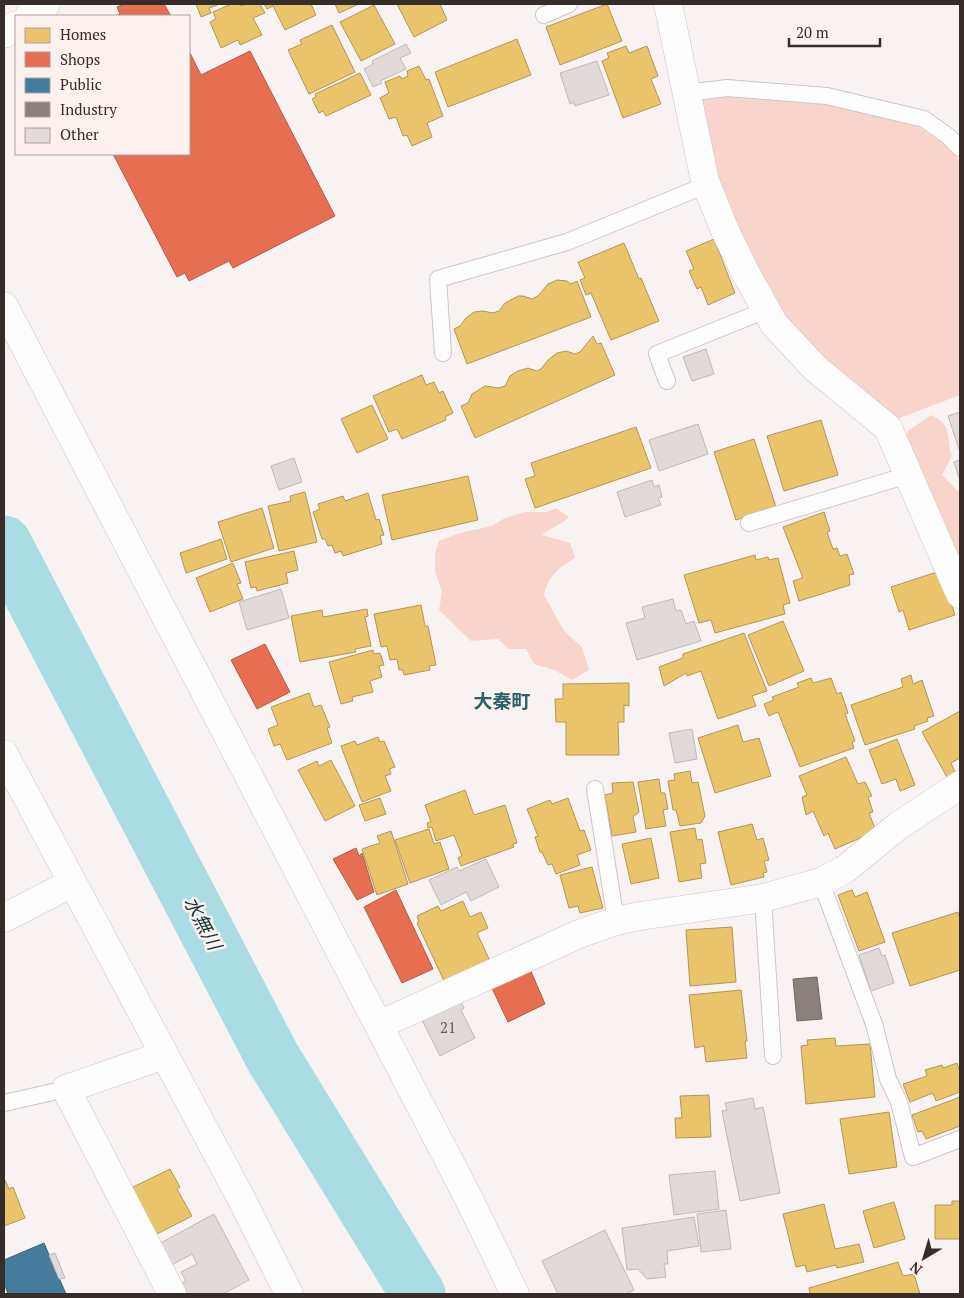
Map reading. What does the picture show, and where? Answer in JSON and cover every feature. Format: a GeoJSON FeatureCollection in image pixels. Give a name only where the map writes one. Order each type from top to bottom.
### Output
{"type":"FeatureCollection","features":[{"type":"Feature","properties":{"kind":"street"},"geometry":{"type":"LineString","coordinates":[[30,15],[46,4]]}},
{"type":"Feature","properties":{"kind":"street"},"geometry":{"type":"LineString","coordinates":[[668,4],[705,181],[723,226],[774,324],[815,368],[888,428],[960,594]]}},
{"type":"Feature","properties":{"kind":"street"},"geometry":{"type":"LineString","coordinates":[[4,34],[15,26]]}},
{"type":"Feature","properties":{"kind":"street"},"geometry":{"type":"LineString","coordinates":[[4,306],[469,1199],[515,1294]]}},
{"type":"Feature","properties":{"kind":"street"},"geometry":{"type":"LineString","coordinates":[[4,754],[242,1200],[289,1294]]}},
{"type":"Feature","properties":{"kind":"street"},"geometry":{"type":"LineString","coordinates":[[379,1025],[578,934],[616,921],[763,898],[821,882],[844,870],[898,826],[960,785]]}},
{"type":"Feature","properties":{"kind":"street"},"geometry":{"type":"LineString","coordinates":[[4,918],[72,883]]}},
{"type":"Feature","properties":{"kind":"street"},"geometry":{"type":"LineString","coordinates":[[164,1055],[66,1089],[172,1294]]}},
{"type":"Feature","properties":{"kind":"lane"},"geometry":{"type":"LineString","coordinates":[[544,15],[569,4]]}},
{"type":"Feature","properties":{"kind":"lane"},"geometry":{"type":"LineString","coordinates":[[687,93],[726,88],[827,96],[924,119],[948,136],[960,148]]}},
{"type":"Feature","properties":{"kind":"lane"},"geometry":{"type":"LineString","coordinates":[[444,353],[438,279],[567,242],[694,190],[705,181]]}},
{"type":"Feature","properties":{"kind":"lane"},"geometry":{"type":"LineString","coordinates":[[667,381],[658,354],[766,310]]}},
{"type":"Feature","properties":{"kind":"lane"},"geometry":{"type":"LineString","coordinates":[[749,523],[908,475]]}},
{"type":"Feature","properties":{"kind":"lane"},"geometry":{"type":"LineString","coordinates":[[595,789],[616,921]]}},
{"type":"Feature","properties":{"kind":"lane"},"geometry":{"type":"LineString","coordinates":[[821,882],[874,1024],[888,1079],[899,1102],[913,1157],[960,1139]]}},
{"type":"Feature","properties":{"kind":"lane"},"geometry":{"type":"LineString","coordinates":[[763,898],[773,1056]]}},
{"type":"Feature","properties":{"kind":"lane"},"geometry":{"type":"LineString","coordinates":[[4,1103],[66,1089]]}},
{"type":"Feature","properties":{"kind":"shaded area"},"geometry":{"type":"Polygon","coordinates":[[[727,96],[817,103],[863,112],[921,128],[947,146],[960,161],[960,395],[894,420],[791,329],[761,284],[717,187],[700,98],[727,96]]]}},
{"type":"Feature","properties":{"kind":"shaded area"},"geometry":{"type":"Polygon","coordinates":[[[931,415],[943,423],[948,432],[952,456],[942,475],[960,493],[960,578],[904,446],[908,431],[931,415]]]}},
{"type":"Feature","properties":{"kind":"shaded area"},"geometry":{"type":"Polygon","coordinates":[[[556,508],[569,517],[542,535],[570,543],[575,558],[555,573],[544,595],[564,631],[582,647],[589,670],[572,680],[554,670],[534,664],[526,649],[509,649],[498,639],[471,641],[439,610],[442,592],[435,571],[435,553],[439,541],[460,533],[492,526],[505,518],[525,512],[546,512],[556,508]]]}},
{"type":"Feature","properties":{"kind":"building: Homes"},"geometry":{"type":"Polygon","coordinates":[[[196,4],[220,4],[209,8],[211,13],[201,17],[196,4]]]}},
{"type":"Feature","properties":{"kind":"building: Homes"},"geometry":{"type":"Polygon","coordinates":[[[231,4],[240,4],[241,6],[245,4],[260,4],[265,13],[253,18],[262,35],[240,45],[238,40],[221,48],[210,22],[216,19],[213,12],[231,4]]]}},
{"type":"Feature","properties":{"kind":"building: Homes"},"geometry":{"type":"Polygon","coordinates":[[[264,4],[311,4],[316,15],[285,30],[273,6],[267,9],[264,4]]]}},
{"type":"Feature","properties":{"kind":"building: Homes"},"geometry":{"type":"Polygon","coordinates":[[[335,4],[359,4],[339,13],[335,4]]]}},
{"type":"Feature","properties":{"kind":"building: Homes"},"geometry":{"type":"Polygon","coordinates":[[[397,4],[440,4],[447,20],[414,37],[397,4]]]}},
{"type":"Feature","properties":{"kind":"building: Homes"},"geometry":{"type":"Polygon","coordinates":[[[607,4],[622,41],[560,65],[546,27],[607,4]]]}},
{"type":"Feature","properties":{"kind":"building: Homes"},"geometry":{"type":"Polygon","coordinates":[[[374,5],[395,44],[361,61],[340,22],[374,5]]]}},
{"type":"Feature","properties":{"kind":"building: Homes"},"geometry":{"type":"Polygon","coordinates":[[[332,25],[355,72],[309,94],[288,50],[302,44],[300,40],[332,25]]]}},
{"type":"Feature","properties":{"kind":"building: Homes"},"geometry":{"type":"Polygon","coordinates":[[[517,39],[531,75],[448,107],[435,72],[517,39]]]}},
{"type":"Feature","properties":{"kind":"building: Homes"},"geometry":{"type":"Polygon","coordinates":[[[626,46],[629,53],[647,46],[658,76],[651,79],[661,104],[623,118],[602,61],[609,58],[607,53],[626,46]]]}},
{"type":"Feature","properties":{"kind":"building: Homes"},"geometry":{"type":"Polygon","coordinates":[[[419,66],[426,80],[429,79],[443,116],[427,123],[432,137],[412,146],[407,135],[403,136],[396,117],[389,119],[380,98],[389,93],[385,82],[400,76],[402,79],[408,76],[407,71],[419,66]]]}},
{"type":"Feature","properties":{"kind":"building: Homes"},"geometry":{"type":"Polygon","coordinates":[[[360,73],[371,95],[326,116],[323,111],[319,113],[312,99],[316,97],[315,94],[360,73]]]}},
{"type":"Feature","properties":{"kind":"building: Homes"},"geometry":{"type":"Polygon","coordinates":[[[714,239],[735,293],[708,305],[701,287],[697,289],[689,271],[694,269],[686,251],[714,239]]]}},
{"type":"Feature","properties":{"kind":"building: Homes"},"geometry":{"type":"Polygon","coordinates":[[[624,243],[659,321],[611,340],[591,293],[586,295],[580,280],[585,278],[578,262],[624,243]]]}},
{"type":"Feature","properties":{"kind":"building: Homes"},"geometry":{"type":"Polygon","coordinates":[[[557,280],[567,281],[571,284],[577,281],[591,317],[467,364],[454,329],[460,326],[474,312],[493,313],[499,311],[505,303],[518,296],[532,299],[538,296],[548,284],[557,280]]]}},
{"type":"Feature","properties":{"kind":"building: Homes"},"geometry":{"type":"Polygon","coordinates":[[[593,336],[597,344],[601,343],[615,375],[475,438],[461,406],[468,403],[472,394],[485,386],[499,388],[505,386],[510,376],[518,371],[528,368],[537,371],[557,353],[566,351],[575,354],[580,352],[593,336]]]}},
{"type":"Feature","properties":{"kind":"building: Homes"},"geometry":{"type":"Polygon","coordinates":[[[422,375],[426,385],[434,382],[439,393],[443,391],[453,413],[445,417],[446,420],[402,439],[397,429],[389,432],[373,396],[422,375]]]}},
{"type":"Feature","properties":{"kind":"building: Homes"},"geometry":{"type":"Polygon","coordinates":[[[372,405],[388,439],[357,453],[341,419],[372,405]]]}},
{"type":"Feature","properties":{"kind":"building: Homes"},"geometry":{"type":"Polygon","coordinates":[[[821,420],[838,475],[784,491],[767,436],[821,420]]]}},
{"type":"Feature","properties":{"kind":"building: Homes"},"geometry":{"type":"Polygon","coordinates":[[[636,427],[651,468],[535,508],[525,479],[535,476],[531,463],[636,427]]]}},
{"type":"Feature","properties":{"kind":"building: Homes"},"geometry":{"type":"Polygon","coordinates":[[[754,439],[776,507],[736,520],[714,452],[754,439]]]}},
{"type":"Feature","properties":{"kind":"building: Homes"},"geometry":{"type":"Polygon","coordinates":[[[468,476],[478,520],[392,540],[382,495],[468,476]]]}},
{"type":"Feature","properties":{"kind":"building: Homes"},"geometry":{"type":"Polygon","coordinates":[[[305,492],[317,542],[279,551],[268,506],[291,501],[290,496],[305,492]]]}},
{"type":"Feature","properties":{"kind":"building: Homes"},"geometry":{"type":"Polygon","coordinates":[[[368,493],[376,520],[379,519],[384,535],[380,536],[382,544],[343,556],[341,551],[335,553],[332,545],[328,546],[325,539],[322,539],[313,512],[320,509],[318,504],[343,496],[345,501],[368,493]]]}},
{"type":"Feature","properties":{"kind":"building: Homes"},"geometry":{"type":"Polygon","coordinates":[[[262,508],[274,548],[231,562],[218,522],[262,508]]]}},
{"type":"Feature","properties":{"kind":"building: Homes"},"geometry":{"type":"Polygon","coordinates":[[[824,512],[830,531],[827,532],[833,549],[837,548],[840,556],[847,554],[854,574],[849,575],[850,585],[799,601],[793,581],[803,578],[783,527],[824,512]]]}},
{"type":"Feature","properties":{"kind":"building: Homes"},"geometry":{"type":"Polygon","coordinates":[[[221,539],[227,559],[186,573],[180,553],[221,539]]]}},
{"type":"Feature","properties":{"kind":"building: Homes"},"geometry":{"type":"Polygon","coordinates":[[[294,551],[298,570],[286,573],[288,583],[257,591],[256,587],[251,588],[245,562],[294,551]]]}},
{"type":"Feature","properties":{"kind":"building: Homes"},"geometry":{"type":"Polygon","coordinates":[[[755,555],[756,560],[768,557],[769,560],[778,558],[790,603],[783,605],[785,614],[715,633],[711,620],[699,623],[684,575],[755,555]]]}},
{"type":"Feature","properties":{"kind":"building: Homes"},"geometry":{"type":"Polygon","coordinates":[[[233,563],[241,583],[237,584],[243,599],[210,612],[196,578],[233,563]]]}},
{"type":"Feature","properties":{"kind":"building: Homes"},"geometry":{"type":"Polygon","coordinates":[[[940,571],[955,615],[909,630],[903,610],[899,612],[891,587],[940,571]]]}},
{"type":"Feature","properties":{"kind":"building: Homes"},"geometry":{"type":"Polygon","coordinates":[[[421,605],[425,626],[428,626],[436,665],[429,666],[430,670],[404,675],[403,670],[399,670],[397,659],[390,660],[387,646],[381,647],[374,614],[421,605]]]}},
{"type":"Feature","properties":{"kind":"building: Homes"},"geometry":{"type":"Polygon","coordinates":[[[367,609],[368,616],[365,617],[371,646],[355,649],[356,652],[300,662],[291,616],[322,610],[323,617],[367,609]]]}},
{"type":"Feature","properties":{"kind":"building: Homes"},"geometry":{"type":"Polygon","coordinates":[[[783,621],[804,671],[769,686],[748,635],[783,621]]]}},
{"type":"Feature","properties":{"kind":"building: Homes"},"geometry":{"type":"Polygon","coordinates":[[[744,633],[767,691],[752,696],[756,706],[718,719],[701,671],[687,676],[686,673],[664,686],[659,667],[683,658],[683,654],[744,633]]]}},
{"type":"Feature","properties":{"kind":"building: Homes"},"geometry":{"type":"Polygon","coordinates":[[[373,650],[374,654],[380,653],[384,665],[379,666],[382,677],[370,681],[373,692],[352,697],[353,701],[341,704],[329,662],[373,650]]]}},
{"type":"Feature","properties":{"kind":"building: Homes"},"geometry":{"type":"Polygon","coordinates":[[[911,675],[913,684],[922,680],[934,716],[927,718],[928,721],[914,726],[915,729],[865,745],[851,705],[903,687],[901,679],[911,675]]]}},
{"type":"Feature","properties":{"kind":"building: Homes"},"geometry":{"type":"Polygon","coordinates":[[[811,678],[813,683],[831,678],[837,694],[841,692],[848,713],[845,714],[855,741],[852,742],[854,748],[800,767],[778,712],[769,716],[764,704],[774,700],[772,697],[799,687],[797,683],[811,678]]]}},
{"type":"Feature","properties":{"kind":"building: Homes"},"geometry":{"type":"Polygon","coordinates":[[[629,683],[629,706],[624,705],[624,722],[618,722],[619,755],[566,755],[566,722],[556,722],[555,699],[563,699],[563,684],[629,683]]]}},
{"type":"Feature","properties":{"kind":"building: Homes"},"geometry":{"type":"Polygon","coordinates":[[[309,693],[314,707],[321,705],[330,727],[327,728],[332,743],[287,760],[280,744],[274,746],[268,729],[278,725],[271,707],[309,693]]]}},
{"type":"Feature","properties":{"kind":"building: Homes"},"geometry":{"type":"Polygon","coordinates":[[[960,711],[960,758],[951,763],[956,774],[948,779],[922,732],[960,711]]]}},
{"type":"Feature","properties":{"kind":"building: Homes"},"geometry":{"type":"Polygon","coordinates":[[[738,725],[743,742],[759,738],[771,776],[715,793],[698,738],[738,725]]]}},
{"type":"Feature","properties":{"kind":"building: Homes"},"geometry":{"type":"Polygon","coordinates":[[[378,737],[380,742],[384,741],[395,767],[389,769],[391,774],[385,776],[391,791],[362,802],[341,746],[355,741],[357,745],[378,737]]]}},
{"type":"Feature","properties":{"kind":"building: Homes"},"geometry":{"type":"Polygon","coordinates":[[[897,739],[915,785],[900,791],[896,779],[882,784],[869,750],[897,739]]]}},
{"type":"Feature","properties":{"kind":"building: Homes"},"geometry":{"type":"Polygon","coordinates":[[[846,757],[858,784],[865,782],[872,796],[868,797],[873,812],[869,813],[876,831],[835,849],[828,833],[824,836],[813,811],[806,815],[802,797],[807,795],[799,776],[846,757]]]}},
{"type":"Feature","properties":{"kind":"building: Homes"},"geometry":{"type":"Polygon","coordinates":[[[331,760],[355,806],[325,821],[298,770],[317,761],[319,766],[331,760]]]}},
{"type":"Feature","properties":{"kind":"building: Homes"},"geometry":{"type":"Polygon","coordinates":[[[690,771],[692,783],[698,782],[705,816],[701,823],[680,826],[676,810],[673,810],[668,781],[675,780],[674,774],[690,771]]]}},
{"type":"Feature","properties":{"kind":"building: Homes"},"geometry":{"type":"Polygon","coordinates":[[[659,779],[661,793],[665,793],[668,809],[663,810],[666,826],[646,829],[638,782],[659,779]]]}},
{"type":"Feature","properties":{"kind":"building: Homes"},"geometry":{"type":"Polygon","coordinates":[[[633,782],[639,812],[633,817],[636,832],[612,836],[605,795],[613,793],[612,783],[633,782]]]}},
{"type":"Feature","properties":{"kind":"building: Homes"},"geometry":{"type":"Polygon","coordinates":[[[465,790],[474,815],[505,805],[517,843],[513,844],[514,847],[461,866],[458,858],[462,856],[454,835],[436,841],[432,827],[428,828],[427,823],[431,822],[425,805],[465,790]]]}},
{"type":"Feature","properties":{"kind":"building: Homes"},"geometry":{"type":"Polygon","coordinates":[[[380,798],[386,814],[365,821],[359,805],[380,798]]]}},
{"type":"Feature","properties":{"kind":"building: Homes"},"geometry":{"type":"Polygon","coordinates":[[[568,798],[580,831],[584,830],[591,850],[577,855],[580,865],[556,874],[552,864],[548,865],[542,852],[540,852],[535,837],[538,836],[527,809],[550,800],[552,804],[568,798]]]}},
{"type":"Feature","properties":{"kind":"building: Homes"},"geometry":{"type":"Polygon","coordinates":[[[752,824],[757,840],[763,838],[769,860],[764,861],[767,872],[763,873],[764,877],[731,885],[718,832],[752,824]]]}},
{"type":"Feature","properties":{"kind":"building: Homes"},"geometry":{"type":"Polygon","coordinates":[[[695,828],[697,840],[702,839],[706,863],[700,864],[702,878],[679,882],[670,832],[695,828]]]}},
{"type":"Feature","properties":{"kind":"building: Homes"},"geometry":{"type":"Polygon","coordinates":[[[429,829],[434,844],[440,842],[449,869],[410,883],[395,840],[429,829]]]}},
{"type":"Feature","properties":{"kind":"building: Homes"},"geometry":{"type":"Polygon","coordinates":[[[391,831],[408,884],[377,895],[362,849],[380,843],[377,836],[391,831]]]}},
{"type":"Feature","properties":{"kind":"building: Homes"},"geometry":{"type":"Polygon","coordinates":[[[651,838],[659,878],[631,884],[622,844],[651,838]]]}},
{"type":"Feature","properties":{"kind":"building: Homes"},"geometry":{"type":"Polygon","coordinates":[[[592,867],[603,908],[580,913],[578,906],[569,908],[560,875],[592,867]]]}},
{"type":"Feature","properties":{"kind":"building: Homes"},"geometry":{"type":"Polygon","coordinates":[[[852,890],[855,897],[867,892],[885,942],[859,951],[838,895],[852,890]]]}},
{"type":"Feature","properties":{"kind":"building: Homes"},"geometry":{"type":"Polygon","coordinates":[[[463,901],[470,917],[481,912],[488,928],[477,933],[490,961],[445,983],[417,923],[419,922],[417,916],[438,906],[441,911],[463,901]]]}},
{"type":"Feature","properties":{"kind":"building: Homes"},"geometry":{"type":"Polygon","coordinates":[[[958,912],[960,920],[960,970],[910,986],[892,933],[958,912]]]}},
{"type":"Feature","properties":{"kind":"building: Homes"},"geometry":{"type":"Polygon","coordinates":[[[732,927],[736,982],[690,986],[686,930],[732,927]]]}},
{"type":"Feature","properties":{"kind":"building: Homes"},"geometry":{"type":"Polygon","coordinates":[[[741,990],[747,1058],[706,1062],[704,1046],[695,1048],[689,995],[741,990]]]}},
{"type":"Feature","properties":{"kind":"building: Homes"},"geometry":{"type":"Polygon","coordinates":[[[835,1038],[836,1046],[870,1044],[875,1097],[806,1104],[801,1046],[808,1045],[807,1040],[835,1038]]]}},
{"type":"Feature","properties":{"kind":"building: Homes"},"geometry":{"type":"Polygon","coordinates":[[[957,1063],[960,1072],[960,1092],[936,1101],[933,1093],[910,1102],[903,1084],[927,1076],[925,1070],[942,1065],[943,1068],[957,1063]]]}},
{"type":"Feature","properties":{"kind":"building: Homes"},"geometry":{"type":"Polygon","coordinates":[[[709,1095],[711,1137],[676,1138],[675,1118],[682,1118],[680,1096],[709,1095]]]}},
{"type":"Feature","properties":{"kind":"building: Homes"},"geometry":{"type":"Polygon","coordinates":[[[960,1097],[960,1126],[926,1139],[922,1131],[918,1132],[912,1115],[960,1097]]]}},
{"type":"Feature","properties":{"kind":"building: Homes"},"geometry":{"type":"Polygon","coordinates":[[[889,1112],[897,1167],[849,1174],[840,1119],[889,1112]]]}},
{"type":"Feature","properties":{"kind":"building: Homes"},"geometry":{"type":"Polygon","coordinates":[[[170,1169],[180,1187],[177,1189],[192,1216],[153,1236],[129,1189],[170,1169]]]}},
{"type":"Feature","properties":{"kind":"building: Homes"},"geometry":{"type":"Polygon","coordinates":[[[4,1178],[9,1189],[13,1187],[25,1218],[4,1226],[4,1178]]]}},
{"type":"Feature","properties":{"kind":"building: Homes"},"geometry":{"type":"Polygon","coordinates":[[[952,1201],[960,1201],[960,1239],[935,1239],[935,1205],[952,1205],[952,1201]]]}},
{"type":"Feature","properties":{"kind":"building: Homes"},"geometry":{"type":"Polygon","coordinates":[[[894,1202],[905,1239],[874,1248],[863,1211],[894,1202]]]}},
{"type":"Feature","properties":{"kind":"building: Homes"},"geometry":{"type":"Polygon","coordinates":[[[824,1204],[835,1249],[859,1244],[864,1262],[837,1268],[836,1265],[807,1272],[805,1265],[796,1267],[783,1214],[824,1204]]]}},
{"type":"Feature","properties":{"kind":"building: Homes"},"geometry":{"type":"Polygon","coordinates":[[[898,1262],[903,1276],[914,1274],[920,1294],[810,1294],[809,1288],[898,1262]]]}},
{"type":"Feature","properties":{"kind":"building: Shops"},"geometry":{"type":"Polygon","coordinates":[[[124,4],[164,4],[170,15],[118,15],[120,14],[117,7],[124,4]]]}},
{"type":"Feature","properties":{"kind":"building: Shops"},"geometry":{"type":"Polygon","coordinates":[[[250,51],[335,216],[233,268],[229,261],[189,281],[185,273],[177,277],[114,155],[190,155],[190,53],[201,75],[250,51]]]}},
{"type":"Feature","properties":{"kind":"building: Shops"},"geometry":{"type":"Polygon","coordinates":[[[265,644],[290,692],[257,709],[231,660],[265,644]]]}},
{"type":"Feature","properties":{"kind":"building: Shops"},"geometry":{"type":"Polygon","coordinates":[[[356,848],[359,856],[362,853],[374,892],[357,900],[333,859],[356,848]]]}},
{"type":"Feature","properties":{"kind":"building: Shops"},"geometry":{"type":"Polygon","coordinates":[[[396,890],[433,969],[402,983],[364,907],[396,890]]]}},
{"type":"Feature","properties":{"kind":"building: Shops"},"geometry":{"type":"Polygon","coordinates":[[[530,969],[545,1004],[508,1022],[491,986],[530,969]]]}},
{"type":"Feature","properties":{"kind":"building: Public"},"geometry":{"type":"Polygon","coordinates":[[[44,1243],[66,1294],[8,1294],[4,1283],[4,1260],[44,1243]]]}},
{"type":"Feature","properties":{"kind":"building: Industry"},"geometry":{"type":"Polygon","coordinates":[[[817,977],[822,1019],[797,1021],[793,979],[817,977]]]}},
{"type":"Feature","properties":{"kind":"building: Other"},"geometry":{"type":"Polygon","coordinates":[[[406,44],[411,53],[400,58],[406,69],[380,81],[382,83],[373,87],[364,69],[373,64],[372,61],[406,44]]]}},
{"type":"Feature","properties":{"kind":"building: Other"},"geometry":{"type":"Polygon","coordinates":[[[597,61],[609,95],[575,106],[574,102],[570,104],[560,73],[597,61]]]}},
{"type":"Feature","properties":{"kind":"building: Other"},"geometry":{"type":"Polygon","coordinates":[[[706,349],[714,374],[692,381],[683,357],[706,349]]]}},
{"type":"Feature","properties":{"kind":"building: Other"},"geometry":{"type":"Polygon","coordinates":[[[960,412],[960,449],[959,449],[948,416],[960,412]]]}},
{"type":"Feature","properties":{"kind":"building: Other"},"geometry":{"type":"Polygon","coordinates":[[[698,424],[708,454],[659,471],[649,440],[698,424]]]}},
{"type":"Feature","properties":{"kind":"building: Other"},"geometry":{"type":"Polygon","coordinates":[[[294,458],[302,482],[279,490],[271,466],[294,458]]]}},
{"type":"Feature","properties":{"kind":"building: Other"},"geometry":{"type":"Polygon","coordinates":[[[960,460],[960,481],[954,462],[960,460]]]}},
{"type":"Feature","properties":{"kind":"building: Other"},"geometry":{"type":"Polygon","coordinates":[[[652,480],[654,487],[659,485],[662,497],[658,498],[661,505],[625,517],[617,492],[652,480]]]}},
{"type":"Feature","properties":{"kind":"building: Other"},"geometry":{"type":"Polygon","coordinates":[[[281,589],[289,618],[247,630],[239,602],[281,589]]]}},
{"type":"Feature","properties":{"kind":"building: Other"},"geometry":{"type":"Polygon","coordinates":[[[673,599],[676,611],[681,610],[686,624],[694,621],[701,641],[637,660],[626,623],[645,618],[642,607],[673,599]]]}},
{"type":"Feature","properties":{"kind":"building: Other"},"geometry":{"type":"Polygon","coordinates":[[[692,729],[697,759],[675,763],[669,733],[692,729]]]}},
{"type":"Feature","properties":{"kind":"building: Other"},"geometry":{"type":"Polygon","coordinates":[[[486,859],[499,887],[471,901],[466,892],[441,905],[429,880],[457,867],[459,871],[486,859]]]}},
{"type":"Feature","properties":{"kind":"building: Other"},"geometry":{"type":"Polygon","coordinates":[[[879,948],[882,956],[885,955],[894,983],[871,991],[859,955],[879,948]]]}},
{"type":"Feature","properties":{"kind":"building: Other"},"geometry":{"type":"Polygon","coordinates":[[[459,998],[464,1008],[461,1010],[475,1038],[440,1056],[421,1018],[459,998]]]}},
{"type":"Feature","properties":{"kind":"building: Other"},"geometry":{"type":"Polygon","coordinates":[[[753,1098],[755,1109],[763,1107],[780,1193],[740,1201],[722,1111],[727,1110],[725,1103],[753,1098]]]}},
{"type":"Feature","properties":{"kind":"building: Other"},"geometry":{"type":"Polygon","coordinates":[[[715,1171],[719,1209],[674,1215],[669,1175],[715,1171]]]}},
{"type":"Feature","properties":{"kind":"building: Other"},"geometry":{"type":"Polygon","coordinates":[[[726,1210],[731,1249],[701,1252],[697,1214],[726,1210]]]}},
{"type":"Feature","properties":{"kind":"building: Other"},"geometry":{"type":"Polygon","coordinates":[[[214,1214],[249,1280],[223,1294],[184,1294],[179,1285],[186,1281],[181,1272],[197,1264],[192,1254],[166,1268],[155,1246],[214,1214]]]}},
{"type":"Feature","properties":{"kind":"building: Other"},"geometry":{"type":"Polygon","coordinates":[[[694,1217],[699,1246],[667,1251],[668,1264],[664,1264],[666,1277],[647,1279],[638,1269],[627,1270],[622,1228],[694,1217]]]}},
{"type":"Feature","properties":{"kind":"building: Other"},"geometry":{"type":"Polygon","coordinates":[[[605,1230],[634,1290],[626,1294],[558,1294],[542,1261],[605,1230]]]}},
{"type":"Feature","properties":{"kind":"building: Other"},"geometry":{"type":"Polygon","coordinates":[[[55,1253],[65,1278],[59,1279],[49,1255],[55,1253]]]}},
{"type":"Feature","properties":{"kind":"waterway","name":"水無川"},"geometry":{"type":"LineString","coordinates":[[4,543],[273,1058],[418,1294]]}},
{"type":"Feature","properties":{"kind":"district","name":"大秦町"},"geometry":{"type":"Point","coordinates":[502,701]}}]}
